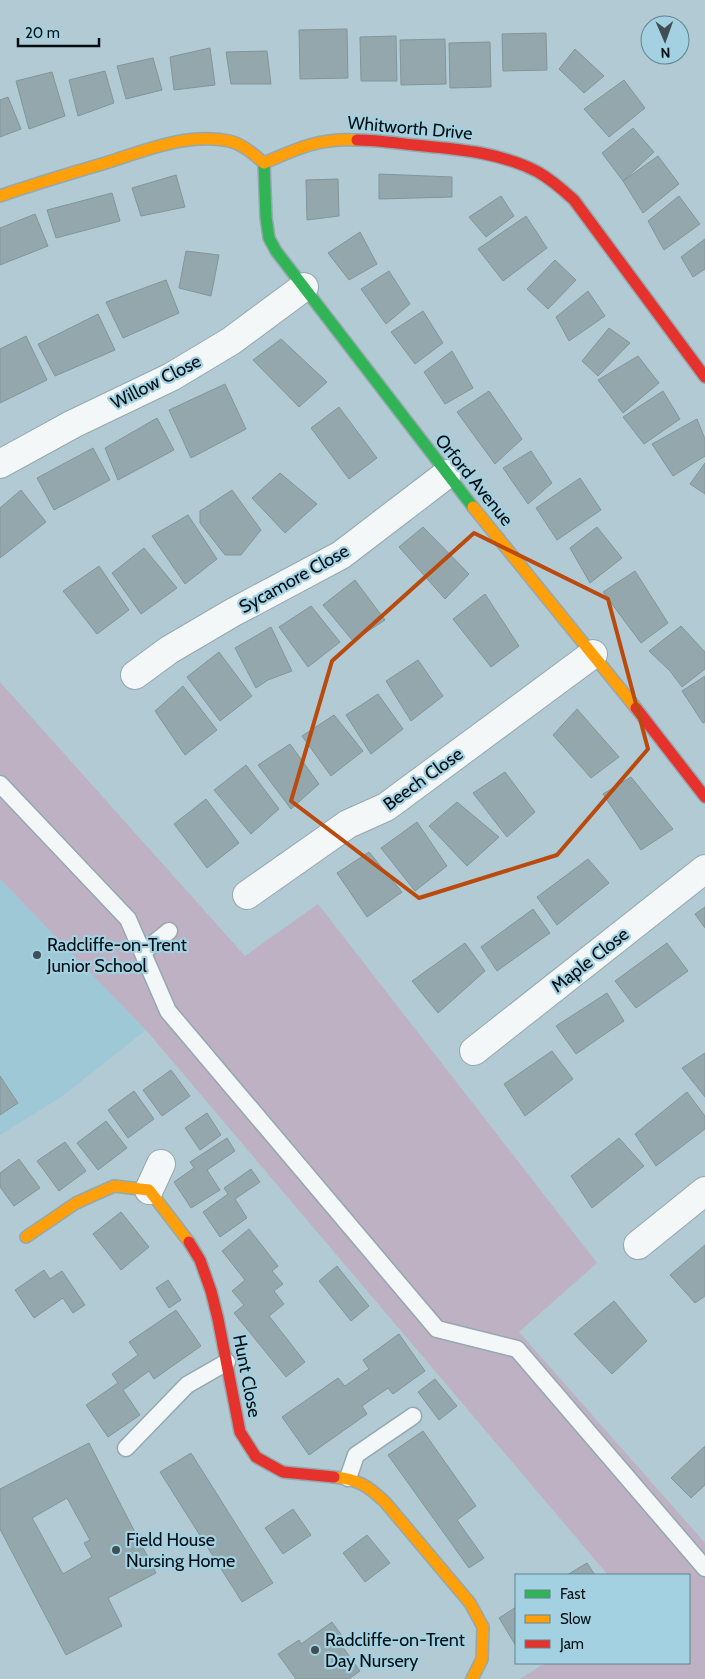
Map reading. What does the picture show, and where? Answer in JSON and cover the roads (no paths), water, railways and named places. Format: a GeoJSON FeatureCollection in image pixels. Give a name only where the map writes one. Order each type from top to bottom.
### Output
{"type":"FeatureCollection","features":[{"type":"Feature","properties":{"kind":"street"},"geometry":{"type":"LineString","coordinates":[[0,196],[165,145],[195,139],[212,138],[230,141],[246,149],[264,163]]}},
{"type":"Feature","properties":{"kind":"street","name":"Whitworth Drive"},"geometry":{"type":"LineString","coordinates":[[264,163],[300,147],[349,138],[479,152],[512,160],[536,170],[556,182],[574,200],[705,377]]}},
{"type":"Feature","properties":{"kind":"street","name":"Orford Avenue"},"geometry":{"type":"LineString","coordinates":[[264,163],[266,217],[269,238],[276,251],[446,474],[593,654],[705,798]]}},
{"type":"Feature","properties":{"kind":"street","name":"Willow Close"},"geometry":{"type":"LineString","coordinates":[[0,464],[73,424],[170,377],[231,341],[304,287]]}},
{"type":"Feature","properties":{"kind":"street","name":"Sycamore Close"},"geometry":{"type":"LineString","coordinates":[[135,675],[169,650],[201,631],[341,555],[446,474]]}},
{"type":"Feature","properties":{"kind":"street","name":"Beech Close"},"geometry":{"type":"LineString","coordinates":[[247,895],[348,824],[386,807],[593,654]]}},
{"type":"Feature","properties":{"kind":"street","name":"Maple Close"},"geometry":{"type":"LineString","coordinates":[[474,1050],[705,869]]}},
{"type":"Feature","properties":{"kind":"street"},"geometry":{"type":"LineString","coordinates":[[26,1237],[76,1203],[114,1186],[149,1190],[161,1164]]}},
{"type":"Feature","properties":{"kind":"street","name":"Hunt Close"},"geometry":{"type":"LineString","coordinates":[[149,1190],[184,1234],[200,1260],[211,1291],[240,1432],[256,1457],[283,1472],[348,1478],[369,1486],[385,1502],[470,1603],[483,1628],[482,1659],[472,1679]]}},
{"type":"Feature","properties":{"kind":"street"},"geometry":{"type":"LineString","coordinates":[[638,1245],[705,1191]]}},
{"type":"Feature","properties":{"kind":"lane"},"geometry":{"type":"LineString","coordinates":[[0,784],[128,919],[168,1011],[437,1329],[517,1349],[705,1568]]}},
{"type":"Feature","properties":{"kind":"lane"},"geometry":{"type":"LineString","coordinates":[[143,952],[169,931]]}},
{"type":"Feature","properties":{"kind":"lane"},"geometry":{"type":"LineString","coordinates":[[126,1448],[187,1385],[227,1362]]}},
{"type":"Feature","properties":{"kind":"lane"},"geometry":{"type":"LineString","coordinates":[[348,1478],[356,1455],[413,1416]]}},
{"type":"Feature","properties":{"kind":"place","name":"Radcliffe-on-Trent Junior School"},"geometry":{"type":"Point","coordinates":[37,955]}},
{"type":"Feature","properties":{"kind":"place","name":"Field House Nursing Home"},"geometry":{"type":"Point","coordinates":[116,1550]}},
{"type":"Feature","properties":{"kind":"place","name":"Radcliffe-on-Trent Day Nursery"},"geometry":{"type":"Point","coordinates":[315,1650]}}]}
